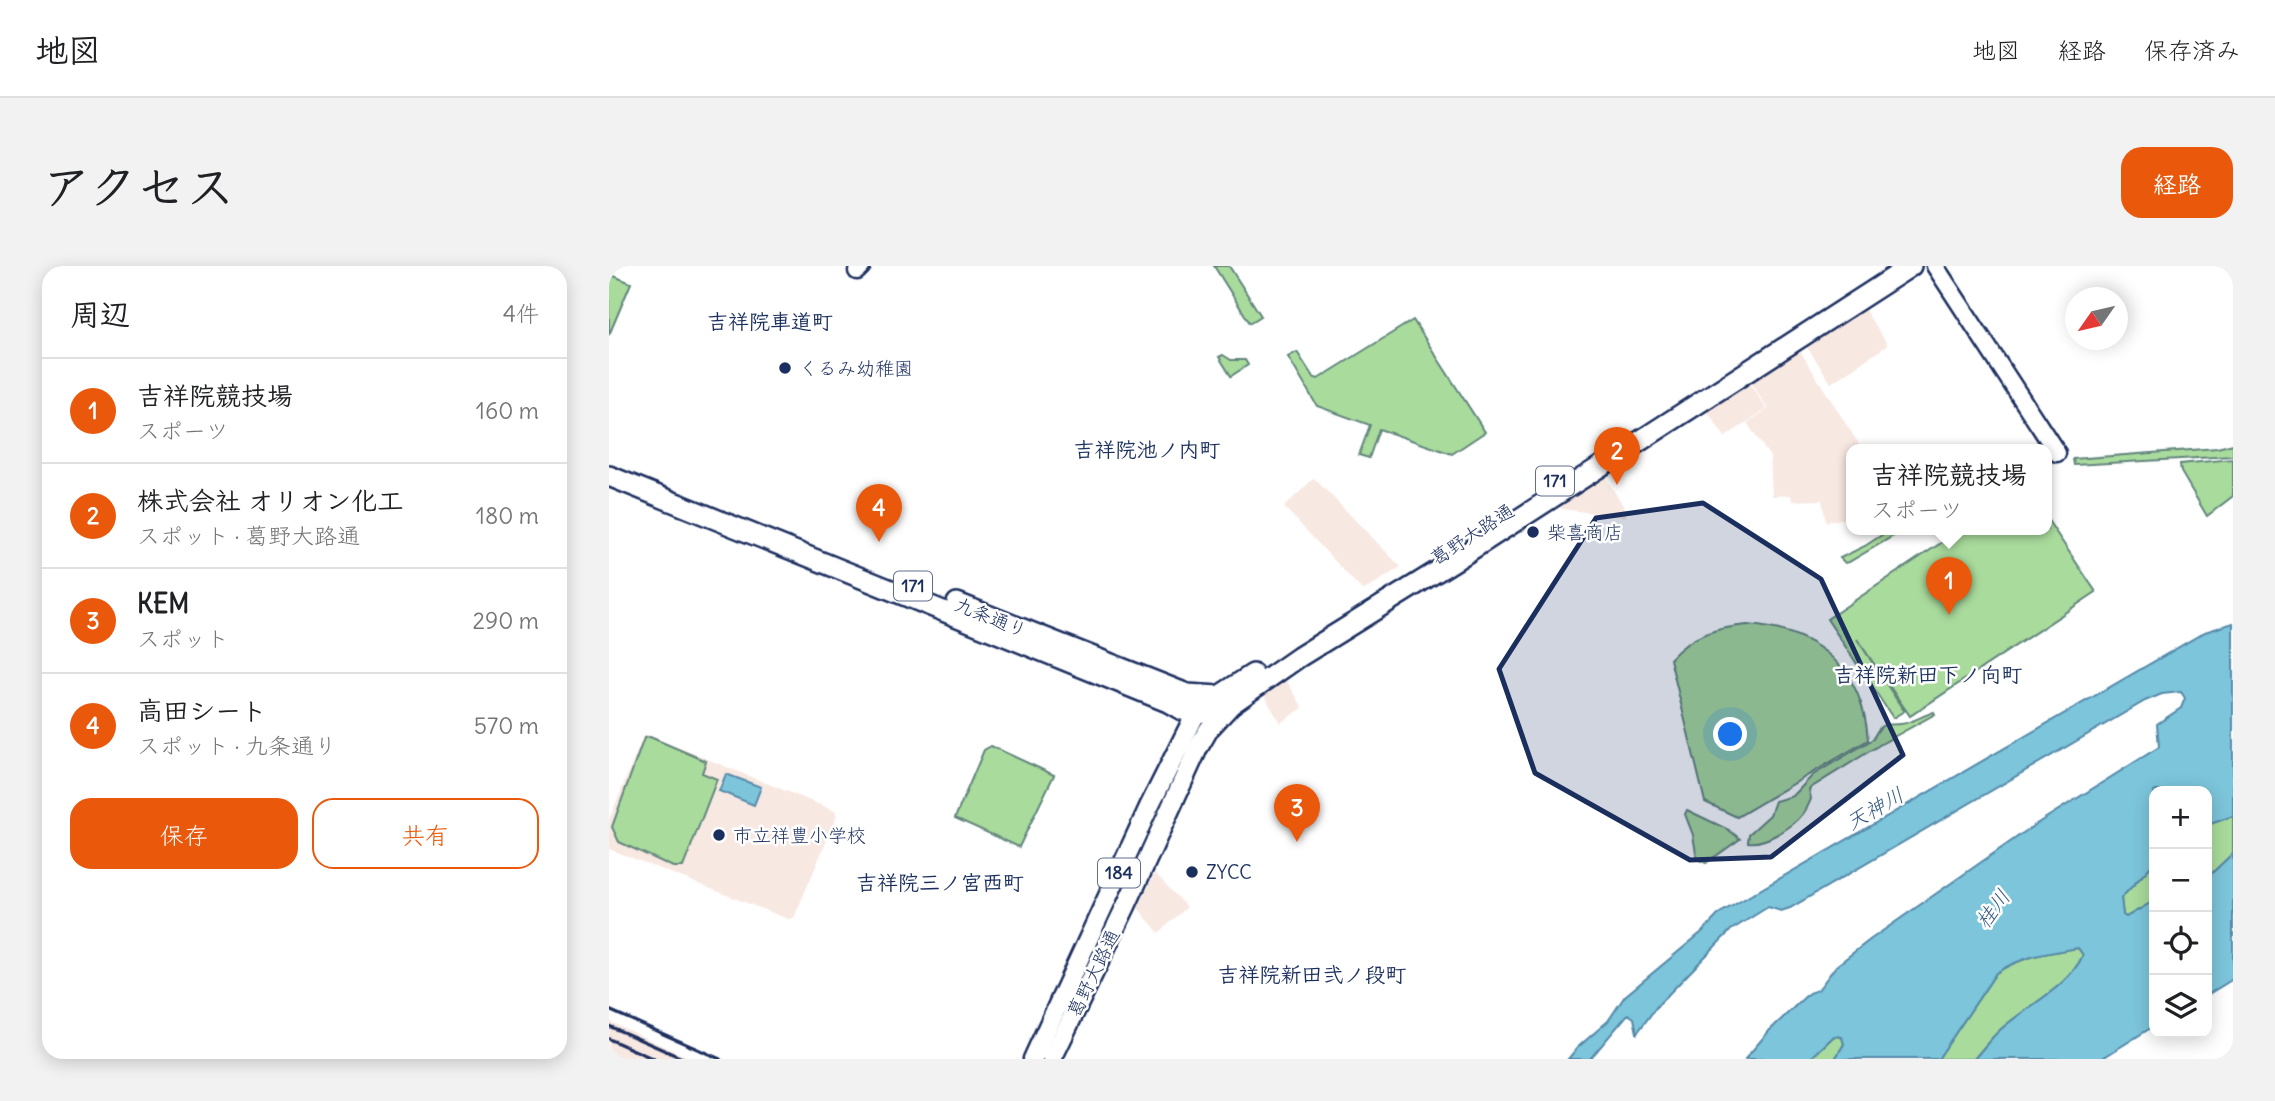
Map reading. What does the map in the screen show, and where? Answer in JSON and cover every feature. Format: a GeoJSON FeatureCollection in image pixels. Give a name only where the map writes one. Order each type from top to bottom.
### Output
{"type":"FeatureCollection","features":[{"type":"Feature","properties":{"kind":"highway","name":"葛野大路通"},"geometry":{"type":"LineString","coordinates":[[1196,713],[1213,711],[1891,266]]}},
{"type":"Feature","properties":{"kind":"highway","name":"葛野大路通"},"geometry":{"type":"LineString","coordinates":[[1226,700],[1457,559],[1911,266]]}},
{"type":"Feature","properties":{"kind":"highway","name":"九条通り"},"geometry":{"type":"LineString","coordinates":[[609,464],[1187,694],[1226,700]]}},
{"type":"Feature","properties":{"kind":"highway","name":"九条通り"},"geometry":{"type":"LineString","coordinates":[[609,476],[1157,697],[1182,710],[1196,713]]}},
{"type":"Feature","properties":{"kind":"main road"},"geometry":{"type":"LineString","coordinates":[[1187,694],[1203,730],[1198,748]]}},
{"type":"Feature","properties":{"kind":"main road","name":"葛野大路通"},"geometry":{"type":"LineString","coordinates":[[1052,1059],[1198,748],[1226,700]]}},
{"type":"Feature","properties":{"kind":"main road","name":"葛野大路通"},"geometry":{"type":"LineString","coordinates":[[1033,1059],[1149,807],[1196,713]]}},
{"type":"Feature","properties":{"kind":"street"},"geometry":{"type":"LineString","coordinates":[[1935,266],[2051,444]]}},
{"type":"Feature","properties":{"kind":"street"},"geometry":{"type":"LineString","coordinates":[[2052,445],[2057,453]]}},
{"type":"Feature","properties":{"kind":"highlighted area"},"geometry":{"type":"Polygon","coordinates":[[[1703,503],[1821,579],[1903,755],[1771,857],[1690,860],[1535,773],[1499,669],[1596,518],[1703,503]]]}},
{"type":"Feature","properties":{"kind":"shaded area"},"geometry":{"type":"Polygon","coordinates":[[[1864,309],[1888,345],[1831,383],[1807,347],[1864,309]]]}},
{"type":"Feature","properties":{"kind":"shaded area"},"geometry":{"type":"Polygon","coordinates":[[[1800,351],[1859,444],[1846,444],[1846,518],[1826,522],[1822,500],[1792,501],[1791,495],[1772,496],[1770,457],[1747,423],[1768,409],[1751,383],[1800,351]]]}},
{"type":"Feature","properties":{"kind":"shaded area"},"geometry":{"type":"Polygon","coordinates":[[[1749,383],[1767,409],[1725,437],[1707,411],[1749,383]]]}},
{"type":"Feature","properties":{"kind":"shaded area"},"geometry":{"type":"Polygon","coordinates":[[[1604,475],[1626,510],[1626,517],[1561,509],[1560,504],[1604,475]]]}},
{"type":"Feature","properties":{"kind":"shaded area"},"geometry":{"type":"Polygon","coordinates":[[[1314,478],[1401,567],[1363,591],[1284,507],[1314,478]]]}},
{"type":"Feature","properties":{"kind":"shaded area"},"geometry":{"type":"Polygon","coordinates":[[[1286,680],[1303,708],[1280,723],[1264,695],[1286,680]]]}},
{"type":"Feature","properties":{"kind":"shaded area","name":"市立祥豊小学校"},"geometry":{"type":"Polygon","coordinates":[[[648,735],[835,811],[837,816],[794,918],[788,919],[609,849],[609,820],[643,737],[648,735]]]}},
{"type":"Feature","properties":{"kind":"shaded area"},"geometry":{"type":"Polygon","coordinates":[[[1155,873],[1187,907],[1159,933],[1138,908],[1155,873]]]}},
{"type":"Feature","properties":{"kind":"shaded area"},"geometry":{"type":"Polygon","coordinates":[[[609,1021],[674,1051],[693,1059],[609,1059],[609,1021]]]}},
{"type":"Feature","properties":{"kind":"green space"},"geometry":{"type":"Polygon","coordinates":[[[1214,266],[1229,266],[1261,316],[1250,323],[1214,266]]]}},
{"type":"Feature","properties":{"kind":"green space"},"geometry":{"type":"Polygon","coordinates":[[[609,274],[631,283],[609,335],[609,274]]]}},
{"type":"Feature","properties":{"kind":"green space"},"geometry":{"type":"Polygon","coordinates":[[[1413,320],[1485,432],[1452,454],[1379,429],[1369,458],[1359,455],[1370,425],[1317,406],[1288,357],[1297,352],[1313,377],[1318,379],[1413,320]]]}},
{"type":"Feature","properties":{"kind":"green space"},"geometry":{"type":"Polygon","coordinates":[[[1223,355],[1231,360],[1245,360],[1248,365],[1231,376],[1219,357],[1223,355]]]}},
{"type":"Feature","properties":{"kind":"green space"},"geometry":{"type":"Polygon","coordinates":[[[2233,444],[2233,456],[2074,465],[2073,459],[2217,448],[2233,444]]]}},
{"type":"Feature","properties":{"kind":"green space"},"geometry":{"type":"Polygon","coordinates":[[[2233,459],[2233,496],[2207,516],[2181,472],[2180,464],[2233,459]]]}},
{"type":"Feature","properties":{"kind":"green space"},"geometry":{"type":"Polygon","coordinates":[[[2052,526],[2096,592],[1910,716],[1857,639],[1904,711],[1893,718],[1827,619],[1953,535],[2052,535],[2052,526]]]}},
{"type":"Feature","properties":{"kind":"green space"},"geometry":{"type":"Polygon","coordinates":[[[1882,535],[1895,535],[1849,562],[1845,563],[1840,558],[1882,535]]]}},
{"type":"Feature","properties":{"kind":"green space"},"geometry":{"type":"Polygon","coordinates":[[[1747,625],[1772,628],[1795,635],[1832,657],[1857,692],[1868,740],[1737,817],[1705,802],[1670,659],[1695,638],[1725,628],[1747,625]]]}},
{"type":"Feature","properties":{"kind":"green space"},"geometry":{"type":"Polygon","coordinates":[[[1934,712],[1935,714],[1809,789],[1811,799],[1803,814],[1785,829],[1762,841],[1748,842],[1749,834],[1770,815],[1775,801],[1793,796],[1813,775],[1873,739],[1881,726],[1905,723],[1934,712]]]}},
{"type":"Feature","properties":{"kind":"green space"},"geometry":{"type":"Polygon","coordinates":[[[650,737],[706,761],[702,773],[717,779],[683,867],[673,867],[619,842],[612,827],[644,738],[650,737]]]}},
{"type":"Feature","properties":{"kind":"green space"},"geometry":{"type":"Polygon","coordinates":[[[991,746],[1054,775],[1019,847],[955,818],[984,750],[991,746]]]}},
{"type":"Feature","properties":{"kind":"green space"},"geometry":{"type":"Polygon","coordinates":[[[1687,810],[1729,830],[1740,839],[1706,863],[1697,859],[1693,835],[1685,814],[1687,810]]]}},
{"type":"Feature","properties":{"kind":"green space"},"geometry":{"type":"Polygon","coordinates":[[[2233,816],[2233,853],[2212,873],[2212,849],[2212,823],[2233,816]]]}},
{"type":"Feature","properties":{"kind":"green space"},"geometry":{"type":"Polygon","coordinates":[[[2149,868],[2149,904],[2126,917],[2123,915],[2121,898],[2149,868]]]}},
{"type":"Feature","properties":{"kind":"green space"},"geometry":{"type":"Polygon","coordinates":[[[2078,948],[2083,955],[2067,978],[2010,1021],[1974,1059],[1938,1059],[1996,973],[2025,959],[2078,948]]]}},
{"type":"Feature","properties":{"kind":"green space"},"geometry":{"type":"Polygon","coordinates":[[[1834,1036],[1842,1037],[1844,1044],[1835,1059],[1810,1059],[1834,1036]]]}},
{"type":"Feature","properties":{"kind":"water","name":"桂川"},"geometry":{"type":"Polygon","coordinates":[[[2233,623],[2233,816],[2212,823],[2212,786],[2149,786],[2149,868],[2121,898],[2123,915],[2126,917],[2149,904],[2149,1029],[2101,1059],[1974,1059],[2010,1021],[2068,977],[2083,955],[2078,948],[2025,959],[1996,973],[1938,1059],[1835,1059],[1844,1044],[1842,1037],[1834,1036],[1810,1059],[1745,1059],[1769,1031],[1809,993],[1818,990],[1836,966],[1871,939],[2033,826],[2159,747],[2157,724],[2181,708],[2185,698],[2181,692],[2162,694],[2145,701],[1790,908],[1781,911],[1768,907],[1731,930],[1658,1005],[1637,1033],[1634,1018],[1628,1014],[1590,1059],[1568,1059],[1608,1021],[1625,996],[1702,932],[1720,913],[2205,632],[2233,623]]]}},
{"type":"Feature","properties":{"kind":"water"},"geometry":{"type":"Polygon","coordinates":[[[726,774],[761,787],[754,805],[719,791],[726,774]]]}},
{"type":"Feature","properties":{"kind":"water"},"geometry":{"type":"Polygon","coordinates":[[[2233,853],[2233,979],[2212,992],[2212,912],[2212,873],[2233,853]]]}},
{"type":"Feature","properties":{"kind":"railway"},"geometry":{"type":"LineString","coordinates":[[609,1010],[720,1059]]}},
{"type":"Feature","properties":{"kind":"railway"},"geometry":{"type":"LineString","coordinates":[[609,1026],[684,1059]]}},
{"type":"Feature","properties":{"kind":"railway"},"geometry":{"type":"LineString","coordinates":[[609,1039],[654,1059]]}},
{"type":"Feature","properties":{"kind":"railway"},"geometry":{"type":"LineString","coordinates":[[609,1055],[618,1059]]}},
{"type":"Feature","properties":{"kind":"place","name":"くるみ幼稚園"},"geometry":{"type":"Point","coordinates":[785,368]}},
{"type":"Feature","properties":{"kind":"place","name":"株式会社 オリオン化工"},"geometry":{"type":"Point","coordinates":[1617,485]}},
{"type":"Feature","properties":{"kind":"place","name":"柴喜商店"},"geometry":{"type":"Point","coordinates":[1533,532]}},
{"type":"Feature","properties":{"kind":"place","name":"高田シート"},"geometry":{"type":"Point","coordinates":[879,542]}},
{"type":"Feature","properties":{"kind":"place","name":"吉祥院競技場"},"geometry":{"type":"Point","coordinates":[1949,615]}},
{"type":"Feature","properties":{"kind":"place","name":"市立祥豊小学校"},"geometry":{"type":"Point","coordinates":[719,835]}},
{"type":"Feature","properties":{"kind":"place","name":"KEM"},"geometry":{"type":"Point","coordinates":[1297,842]}},
{"type":"Feature","properties":{"kind":"place","name":"ZYCC"},"geometry":{"type":"Point","coordinates":[1192,872]}},
{"type":"Feature","properties":{"kind":"district","name":"吉祥院車道町"},"geometry":{"type":"Point","coordinates":[770,322]}},
{"type":"Feature","properties":{"kind":"district","name":"吉祥院池ノ内町"},"geometry":{"type":"Point","coordinates":[1147,450]}},
{"type":"Feature","properties":{"kind":"district","name":"吉祥院新田下ノ向町"},"geometry":{"type":"Point","coordinates":[1928,675]}},
{"type":"Feature","properties":{"kind":"district","name":"吉祥院三ノ宮西町"},"geometry":{"type":"Point","coordinates":[940,883]}},
{"type":"Feature","properties":{"kind":"district","name":"吉祥院新田弐ノ段町"},"geometry":{"type":"Point","coordinates":[1312,975]}},
{"type":"Feature","properties":{"kind":"water label","name":"天神川"},"geometry":{"type":"Point","coordinates":[1875,809]}}]}
